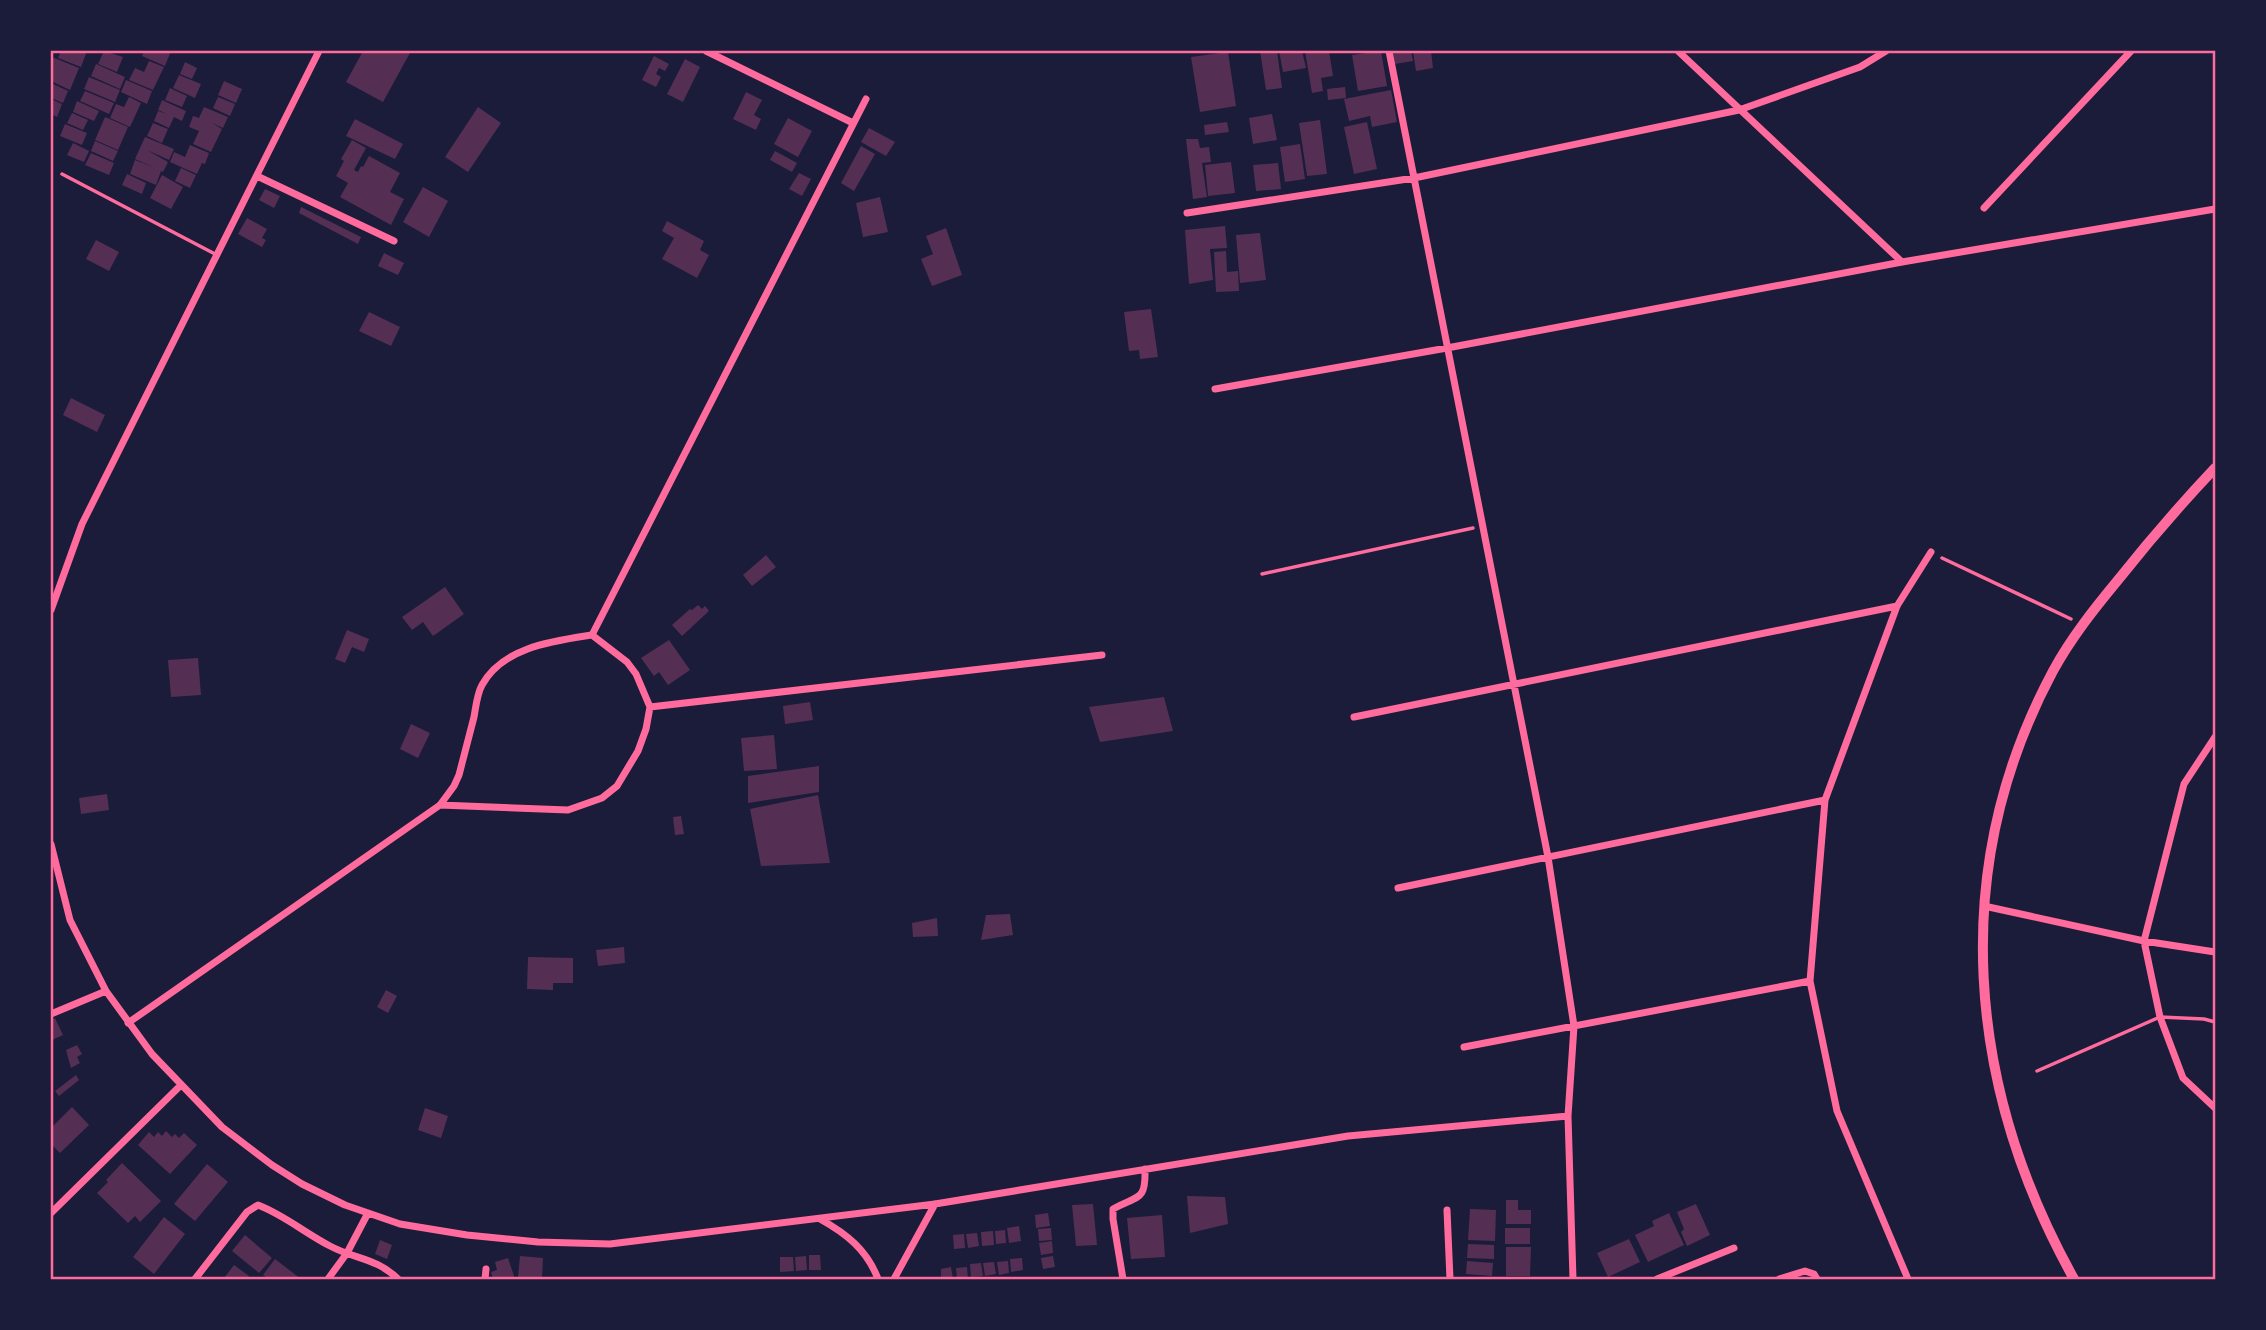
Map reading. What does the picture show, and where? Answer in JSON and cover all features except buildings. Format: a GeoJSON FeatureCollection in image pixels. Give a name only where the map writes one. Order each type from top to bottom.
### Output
{"type":"FeatureCollection","features":[{"type":"Feature","properties":{"kind":"main road"},"geometry":{"type":"LineString","coordinates":[[2073,1279],[2041,1216],[2020,1163],[2002,1105],[1986,1015],[1983,979],[1984,906],[1995,820],[2022,737],[2043,690],[2082,624],[2215,468]]}},
{"type":"Feature","properties":{"kind":"street"},"geometry":{"type":"LineString","coordinates":[[51,610],[82,524],[319,51]]}},
{"type":"Feature","properties":{"kind":"street"},"geometry":{"type":"LineString","coordinates":[[706,51],[853,123]]}},
{"type":"Feature","properties":{"kind":"street"},"geometry":{"type":"LineString","coordinates":[[1389,51],[1548,857],[1574,1026],[1568,1116],[1573,1279]]}},
{"type":"Feature","properties":{"kind":"street"},"geometry":{"type":"LineString","coordinates":[[1678,51],[1902,262]]}},
{"type":"Feature","properties":{"kind":"street"},"geometry":{"type":"LineString","coordinates":[[1187,213],[1414,178],[1739,110],[1860,67],[1886,51]]}},
{"type":"Feature","properties":{"kind":"street"},"geometry":{"type":"LineString","coordinates":[[1984,208],[2131,51]]}},
{"type":"Feature","properties":{"kind":"street"},"geometry":{"type":"LineString","coordinates":[[592,635],[866,99]]}},
{"type":"Feature","properties":{"kind":"street"},"geometry":{"type":"LineString","coordinates":[[257,176],[394,241]]}},
{"type":"Feature","properties":{"kind":"street"},"geometry":{"type":"LineString","coordinates":[[1215,389],[1902,262],[2215,209]]}},
{"type":"Feature","properties":{"kind":"street"},"geometry":{"type":"LineString","coordinates":[[1908,1279],[1837,1111],[1810,981],[1825,800],[1897,606],[1931,552]]}},
{"type":"Feature","properties":{"kind":"street"},"geometry":{"type":"LineString","coordinates":[[1354,717],[1897,606]]}},
{"type":"Feature","properties":{"kind":"street"},"geometry":{"type":"LineString","coordinates":[[128,1023],[440,805],[459,775],[481,688],[489,675],[505,660],[525,650],[558,640],[592,635],[614,650],[632,668],[650,706],[646,729],[628,770],[617,786],[593,802],[568,810],[440,805]]}},
{"type":"Feature","properties":{"kind":"street"},"geometry":{"type":"LineString","coordinates":[[650,706],[1102,655]]}},
{"type":"Feature","properties":{"kind":"street"},"geometry":{"type":"LineString","coordinates":[[2215,737],[2184,784],[2144,941],[2160,1017],[2183,1078],[2215,1108]]}},
{"type":"Feature","properties":{"kind":"street"},"geometry":{"type":"LineString","coordinates":[[1398,888],[1825,800]]}},
{"type":"Feature","properties":{"kind":"street"},"geometry":{"type":"LineString","coordinates":[[51,844],[70,920],[106,991],[152,1054],[222,1127],[272,1165],[302,1184],[345,1205],[400,1224],[467,1235],[538,1242],[610,1244],[935,1204],[1348,1136],[1568,1116]]}},
{"type":"Feature","properties":{"kind":"street"},"geometry":{"type":"LineString","coordinates":[[1984,906],[2144,941],[2215,952]]}},
{"type":"Feature","properties":{"kind":"street"},"geometry":{"type":"LineString","coordinates":[[1464,1047],[1810,981]]}},
{"type":"Feature","properties":{"kind":"street"},"geometry":{"type":"LineString","coordinates":[[51,1014],[106,991]]}},
{"type":"Feature","properties":{"kind":"street"},"geometry":{"type":"LineString","coordinates":[[51,1213],[181,1085]]}},
{"type":"Feature","properties":{"kind":"street"},"geometry":{"type":"LineString","coordinates":[[1123,1279],[1113,1209],[1143,1193],[1146,1188],[1145,1169]]}},
{"type":"Feature","properties":{"kind":"street"},"geometry":{"type":"LineString","coordinates":[[894,1279],[935,1204]]}},
{"type":"Feature","properties":{"kind":"street"},"geometry":{"type":"LineString","coordinates":[[195,1279],[247,1212],[258,1205],[272,1210],[331,1247],[371,1260],[398,1279]]}},
{"type":"Feature","properties":{"kind":"street"},"geometry":{"type":"LineString","coordinates":[[1447,1210],[1450,1279]]}},
{"type":"Feature","properties":{"kind":"street"},"geometry":{"type":"LineString","coordinates":[[328,1279],[347,1253],[368,1213]]}},
{"type":"Feature","properties":{"kind":"street"},"geometry":{"type":"LineString","coordinates":[[820,1218],[841,1230],[861,1248],[878,1279]]}},
{"type":"Feature","properties":{"kind":"street"},"geometry":{"type":"LineString","coordinates":[[1657,1279],[1734,1248]]}},
{"type":"Feature","properties":{"kind":"street"},"geometry":{"type":"LineString","coordinates":[[485,1279],[486,1269]]}},
{"type":"Feature","properties":{"kind":"street"},"geometry":{"type":"LineString","coordinates":[[1779,1279],[1805,1271],[1817,1279]]}},
{"type":"Feature","properties":{"kind":"lane"},"geometry":{"type":"LineString","coordinates":[[62,174],[217,255]]}},
{"type":"Feature","properties":{"kind":"lane"},"geometry":{"type":"LineString","coordinates":[[2037,1072],[2160,1017],[2215,1021]]}},
{"type":"Feature","properties":{"kind":"path"},"geometry":{"type":"LineString","coordinates":[[1262,574],[1482,526]]}},
{"type":"Feature","properties":{"kind":"path"},"geometry":{"type":"LineString","coordinates":[[1931,552],[2082,624]]}}]}
